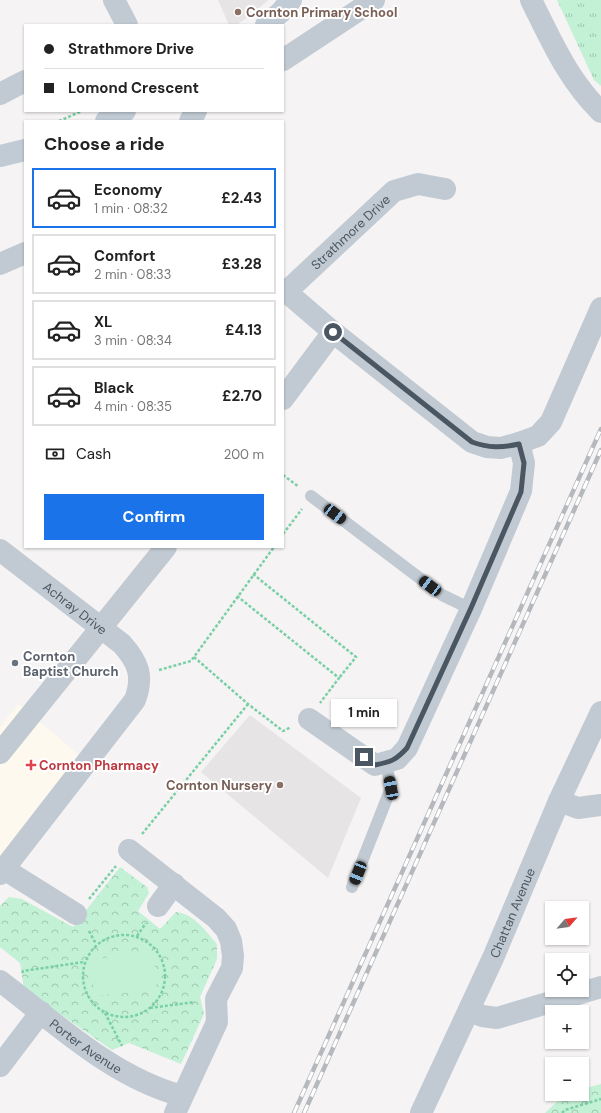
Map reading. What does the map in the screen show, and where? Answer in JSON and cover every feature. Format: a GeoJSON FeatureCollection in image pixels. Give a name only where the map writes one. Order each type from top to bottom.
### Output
{"type":"FeatureCollection","features":[{"type":"Feature","properties":{"kind":"main road"},"geometry":{"type":"LineString","coordinates":[[267,24],[282,12],[291,0]]}},
{"type":"Feature","properties":{"kind":"main road"},"geometry":{"type":"LineString","coordinates":[[108,120],[123,112]]}},
{"type":"Feature","properties":{"kind":"main road"},"geometry":{"type":"LineString","coordinates":[[0,156],[24,150]]}},
{"type":"Feature","properties":{"kind":"street"},"geometry":{"type":"LineString","coordinates":[[114,0],[126,24]]}},
{"type":"Feature","properties":{"kind":"street"},"geometry":{"type":"LineString","coordinates":[[284,59],[374,0]]}},
{"type":"Feature","properties":{"kind":"street"},"geometry":{"type":"LineString","coordinates":[[531,0],[559,57],[570,75],[601,112]]}},
{"type":"Feature","properties":{"kind":"street"},"geometry":{"type":"LineString","coordinates":[[0,94],[24,82]]}},
{"type":"Feature","properties":{"kind":"street","name":"Strathmore Drive"},"geometry":{"type":"LineString","coordinates":[[445,189],[418,184],[394,191],[284,290],[333,332],[472,442],[487,447],[501,448],[519,444],[538,436],[551,422],[601,308]]}},
{"type":"Feature","properties":{"kind":"street"},"geometry":{"type":"LineString","coordinates":[[0,264],[24,253]]}},
{"type":"Feature","properties":{"kind":"street"},"geometry":{"type":"LineString","coordinates":[[284,397],[333,332]]}},
{"type":"Feature","properties":{"kind":"street"},"geometry":{"type":"LineString","coordinates":[[309,718],[375,765],[397,759],[407,748],[471,608],[521,492],[524,463],[519,444]]}},
{"type":"Feature","properties":{"kind":"street"},"geometry":{"type":"LineString","coordinates":[[0,753],[165,548]]}},
{"type":"Feature","properties":{"kind":"street","name":"Achray Drive"},"geometry":{"type":"LineString","coordinates":[[0,550],[122,644],[131,654],[140,675]]}},
{"type":"Feature","properties":{"kind":"street"},"geometry":{"type":"LineString","coordinates":[[76,914],[2,872],[135,700],[140,688],[140,675]]}},
{"type":"Feature","properties":{"kind":"street","name":"Chattan Avenue"},"geometry":{"type":"LineString","coordinates":[[421,1113],[469,1010],[559,802],[601,712]]}},
{"type":"Feature","properties":{"kind":"street"},"geometry":{"type":"LineString","coordinates":[[559,802],[578,808],[601,805]]}},
{"type":"Feature","properties":{"kind":"street"},"geometry":{"type":"LineString","coordinates":[[129,850],[216,918],[226,929],[231,941],[233,956],[232,968],[216,998],[217,1022],[178,1104]]}},
{"type":"Feature","properties":{"kind":"street"},"geometry":{"type":"LineString","coordinates":[[158,906],[174,884]]}},
{"type":"Feature","properties":{"kind":"street","name":"Porter Avenue"},"geometry":{"type":"LineString","coordinates":[[5,985],[110,1065],[165,1091],[178,1104]]}},
{"type":"Feature","properties":{"kind":"street"},"geometry":{"type":"LineString","coordinates":[[469,1010],[482,1016],[497,1018],[601,987]]}},
{"type":"Feature","properties":{"kind":"street"},"geometry":{"type":"LineString","coordinates":[[0,1066],[41,1012]]}},
{"type":"Feature","properties":{"kind":"lane"},"geometry":{"type":"LineString","coordinates":[[311,496],[442,595],[471,608]]}},
{"type":"Feature","properties":{"kind":"lane"},"geometry":{"type":"LineString","coordinates":[[352,887],[391,788],[386,763]]}},
{"type":"Feature","properties":{"kind":"path"},"geometry":{"type":"LineString","coordinates":[[61,120],[80,112]]}},
{"type":"Feature","properties":{"kind":"path"},"geometry":{"type":"LineString","coordinates":[[140,675],[191,661],[273,548]]}},
{"type":"Feature","properties":{"kind":"path"},"geometry":{"type":"LineString","coordinates":[[194,657],[248,704],[282,731],[309,718],[356,657],[253,574]]}},
{"type":"Feature","properties":{"kind":"path"},"geometry":{"type":"LineString","coordinates":[[237,596],[339,678]]}},
{"type":"Feature","properties":{"kind":"path"},"geometry":{"type":"LineString","coordinates":[[96,944],[76,914],[248,704]]}},
{"type":"Feature","properties":{"kind":"path"},"geometry":{"type":"LineString","coordinates":[[116,934],[137,936],[153,946],[162,960],[166,978],[161,995],[150,1008],[138,1015],[121,1017],[104,1013],[90,1000],[83,986],[82,977],[84,962],[96,944],[116,934]]}},
{"type":"Feature","properties":{"kind":"path"},"geometry":{"type":"LineString","coordinates":[[5,985],[23,971],[84,962]]}},
{"type":"Feature","properties":{"kind":"path"},"geometry":{"type":"LineString","coordinates":[[150,1008],[216,998]]}},
{"type":"Feature","properties":{"kind":"path"},"geometry":{"type":"LineString","coordinates":[[562,1113],[565,1110],[601,1099]]}},
{"type":"Feature","properties":{"kind":"shaded area","name":"Cornton Primary School"},"geometry":{"type":"Polygon","coordinates":[[[218,0],[269,0],[238,24],[229,24],[218,0]]]}},
{"type":"Feature","properties":{"kind":"shaded area"},"geometry":{"type":"Polygon","coordinates":[[[18,704],[83,758],[0,860],[0,727],[18,704]]]}},
{"type":"Feature","properties":{"kind":"shaded area","name":"Cornton Nursery"},"geometry":{"type":"Polygon","coordinates":[[[250,715],[361,798],[328,878],[201,772],[250,715]]]}},
{"type":"Feature","properties":{"kind":"green space"},"geometry":{"type":"Polygon","coordinates":[[[557,0],[601,0],[601,86],[594,80],[557,0]]]}},
{"type":"Feature","properties":{"kind":"green space"},"geometry":{"type":"Polygon","coordinates":[[[120,867],[147,887],[149,893],[138,911],[160,929],[176,912],[182,913],[199,924],[217,944],[217,959],[200,997],[204,1014],[181,1064],[129,1043],[112,1050],[24,989],[20,963],[0,947],[0,906],[9,897],[22,899],[73,927],[120,867]]]}},
{"type":"Feature","properties":{"kind":"green space"},"geometry":{"type":"Polygon","coordinates":[[[154,953],[157,990],[94,996],[91,959],[154,953]]]}},
{"type":"Feature","properties":{"kind":"green space"},"geometry":{"type":"Polygon","coordinates":[[[601,1084],[601,1113],[545,1113],[558,1101],[589,1101],[589,1087],[601,1084]]]}},
{"type":"Feature","properties":{"kind":"railway"},"geometry":{"type":"LineString","coordinates":[[294,1113],[601,429]]}},
{"type":"Feature","properties":{"kind":"railway"},"geometry":{"type":"LineString","coordinates":[[304,1113],[601,450]]}},
{"type":"Feature","properties":{"kind":"place","name":"Cornton Primary School"},"geometry":{"type":"Point","coordinates":[238,12]}},
{"type":"Feature","properties":{"kind":"place","name":"Cornton Baptist Church"},"geometry":{"type":"Point","coordinates":[15,663]}},
{"type":"Feature","properties":{"kind":"place","name":"Cornton Pharmacy"},"geometry":{"type":"Point","coordinates":[31,765]}},
{"type":"Feature","properties":{"kind":"place","name":"Cornton Nursery"},"geometry":{"type":"Point","coordinates":[280,785]}},
{"type":"Feature","properties":{"kind":"route"},"geometry":{"type":"LineString","coordinates":[[333,332],[472,442],[487,447],[501,448],[519,444],[524,463],[521,492],[471,608],[407,748],[397,759],[386,763],[375,765],[364,757]]}}]}
